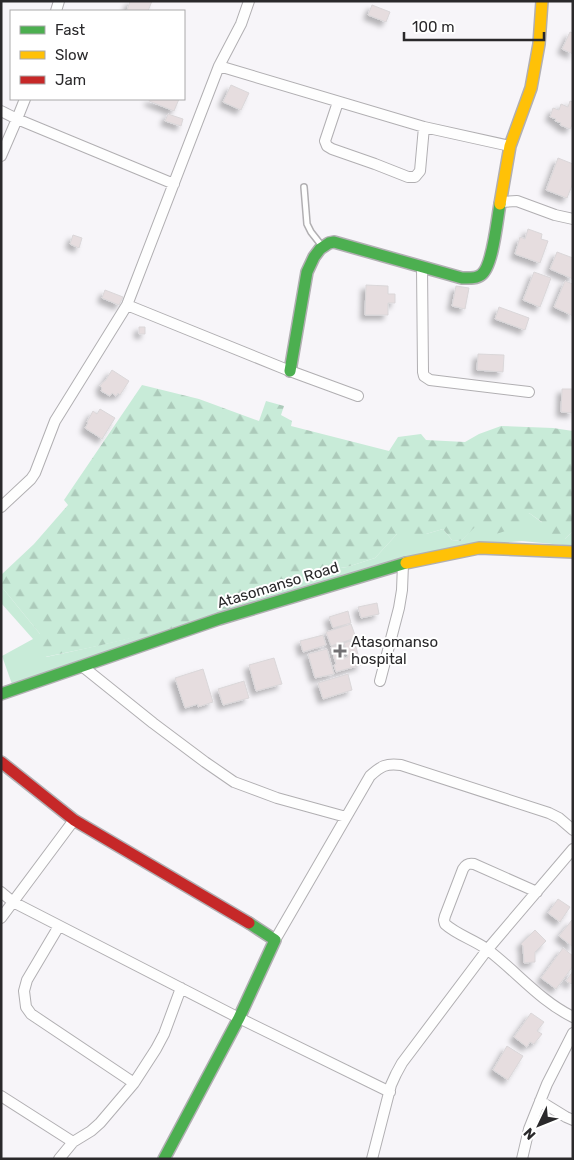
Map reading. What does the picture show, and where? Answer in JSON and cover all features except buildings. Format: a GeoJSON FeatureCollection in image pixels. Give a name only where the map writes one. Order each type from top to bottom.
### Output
{"type":"FeatureCollection","features":[{"type":"Feature","properties":{"kind":"street"},"geometry":{"type":"LineString","coordinates":[[1,506],[31,480],[55,421],[127,305],[219,66],[241,24],[249,1]]}},
{"type":"Feature","properties":{"kind":"street"},"geometry":{"type":"LineString","coordinates":[[290,370],[307,272],[322,246],[327,242],[334,242],[462,278],[481,276],[487,270],[510,146],[530,88],[539,44],[542,1]]}},
{"type":"Feature","properties":{"kind":"street"},"geometry":{"type":"LineString","coordinates":[[219,66],[424,127],[510,146]]}},
{"type":"Feature","properties":{"kind":"street"},"geometry":{"type":"LineString","coordinates":[[1,156],[24,100]]}},
{"type":"Feature","properties":{"kind":"street"},"geometry":{"type":"LineString","coordinates":[[338,102],[325,141],[327,146],[408,177],[415,177],[420,171],[424,127]]}},
{"type":"Feature","properties":{"kind":"street"},"geometry":{"type":"LineString","coordinates":[[1,111],[174,184]]}},
{"type":"Feature","properties":{"kind":"street"},"geometry":{"type":"LineString","coordinates":[[504,183],[517,201]]}},
{"type":"Feature","properties":{"kind":"street"},"geometry":{"type":"LineString","coordinates":[[501,202],[517,201],[555,215],[573,219]]}},
{"type":"Feature","properties":{"kind":"street"},"geometry":{"type":"LineString","coordinates":[[422,267],[424,376],[430,380],[529,392]]}},
{"type":"Feature","properties":{"kind":"street"},"geometry":{"type":"LineString","coordinates":[[127,305],[358,396]]}},
{"type":"Feature","properties":{"kind":"street","name":"Atasomanso Road"},"geometry":{"type":"LineString","coordinates":[[1,694],[219,619],[402,564],[479,548],[573,552]]}},
{"type":"Feature","properties":{"kind":"street"},"geometry":{"type":"LineString","coordinates":[[380,681],[399,608],[402,590],[402,564]]}},
{"type":"Feature","properties":{"kind":"street"},"geometry":{"type":"LineString","coordinates":[[82,666],[153,723],[234,782],[277,798],[346,817]]}},
{"type":"Feature","properties":{"kind":"street"},"geometry":{"type":"LineString","coordinates":[[1,762],[74,820],[242,918],[276,940]]}},
{"type":"Feature","properties":{"kind":"street"},"geometry":{"type":"LineString","coordinates":[[164,1159],[239,1018],[276,940],[370,776],[380,767],[390,764],[401,765],[549,813],[573,830]]}},
{"type":"Feature","properties":{"kind":"street"},"geometry":{"type":"LineString","coordinates":[[1,918],[74,820]]}},
{"type":"Feature","properties":{"kind":"street"},"geometry":{"type":"LineString","coordinates":[[372,1159],[390,1092],[402,1063],[487,950],[573,849]]}},
{"type":"Feature","properties":{"kind":"street"},"geometry":{"type":"LineString","coordinates":[[536,892],[470,863],[465,865],[463,869],[444,920],[445,924],[487,950],[547,1001],[573,1017]]}},
{"type":"Feature","properties":{"kind":"street"},"geometry":{"type":"LineString","coordinates":[[1,892],[13,902],[59,926],[239,1018],[390,1092]]}},
{"type":"Feature","properties":{"kind":"street"},"geometry":{"type":"LineString","coordinates":[[59,926],[27,980],[24,992],[26,1007],[31,1014],[134,1083]]}},
{"type":"Feature","properties":{"kind":"street"},"geometry":{"type":"LineString","coordinates":[[59,1159],[73,1142],[100,1123],[134,1083],[164,1034],[181,988]]}},
{"type":"Feature","properties":{"kind":"street"},"geometry":{"type":"LineString","coordinates":[[522,1159],[529,1129],[546,1084],[573,1033]]}},
{"type":"Feature","properties":{"kind":"street"},"geometry":{"type":"LineString","coordinates":[[1,1096],[73,1142]]}},
{"type":"Feature","properties":{"kind":"street"},"geometry":{"type":"LineString","coordinates":[[540,1101],[573,1120]]}},
{"type":"Feature","properties":{"kind":"lane"},"geometry":{"type":"LineString","coordinates":[[304,187],[308,224],[311,232],[322,246]]}},
{"type":"Feature","properties":{"kind":"green space"},"geometry":{"type":"Polygon","coordinates":[[[142,385],[199,399],[259,421],[266,401],[284,406],[281,415],[292,421],[291,426],[389,451],[398,437],[421,434],[426,440],[465,442],[479,434],[501,426],[553,428],[573,431],[573,531],[565,539],[555,539],[543,532],[542,522],[529,513],[515,528],[490,536],[475,527],[461,541],[452,540],[443,529],[426,534],[397,534],[375,558],[347,567],[301,574],[263,586],[234,606],[234,611],[153,633],[45,657],[35,640],[40,634],[1,586],[1,575],[34,544],[68,505],[64,500],[142,385]]]}},
{"type":"Feature","properties":{"kind":"green space"},"geometry":{"type":"Polygon","coordinates":[[[529,513],[565,539],[573,531],[573,546],[522,541],[475,545],[13,687],[2,656],[33,639],[1,603],[1,586],[40,634],[46,657],[140,636],[233,611],[234,606],[263,586],[301,574],[347,567],[375,558],[397,534],[426,534],[443,529],[452,540],[461,541],[475,526],[529,513]]]}},
{"type":"Feature","properties":{"kind":"traffic: fast"},"geometry":{"type":"LineString","coordinates":[[290,371],[307,272],[320,249],[334,242],[462,278],[477,277],[481,275],[489,263],[500,204]]}},
{"type":"Feature","properties":{"kind":"traffic: fast"},"geometry":{"type":"LineString","coordinates":[[1,694],[219,619],[406,563]]}},
{"type":"Feature","properties":{"kind":"traffic: fast"},"geometry":{"type":"LineString","coordinates":[[164,1159],[239,1018],[275,940],[249,923]]}},
{"type":"Feature","properties":{"kind":"traffic: slow"},"geometry":{"type":"LineString","coordinates":[[500,204],[510,146],[531,88],[539,44],[542,1]]}},
{"type":"Feature","properties":{"kind":"traffic: slow"},"geometry":{"type":"LineString","coordinates":[[406,563],[479,548],[573,552]]}},
{"type":"Feature","properties":{"kind":"traffic: jam"},"geometry":{"type":"LineString","coordinates":[[1,762],[74,820],[249,923]]}},
{"type":"Feature","properties":{"kind":"place","name":"Atasomanso hospital"},"geometry":{"type":"Point","coordinates":[340,651]}}]}
